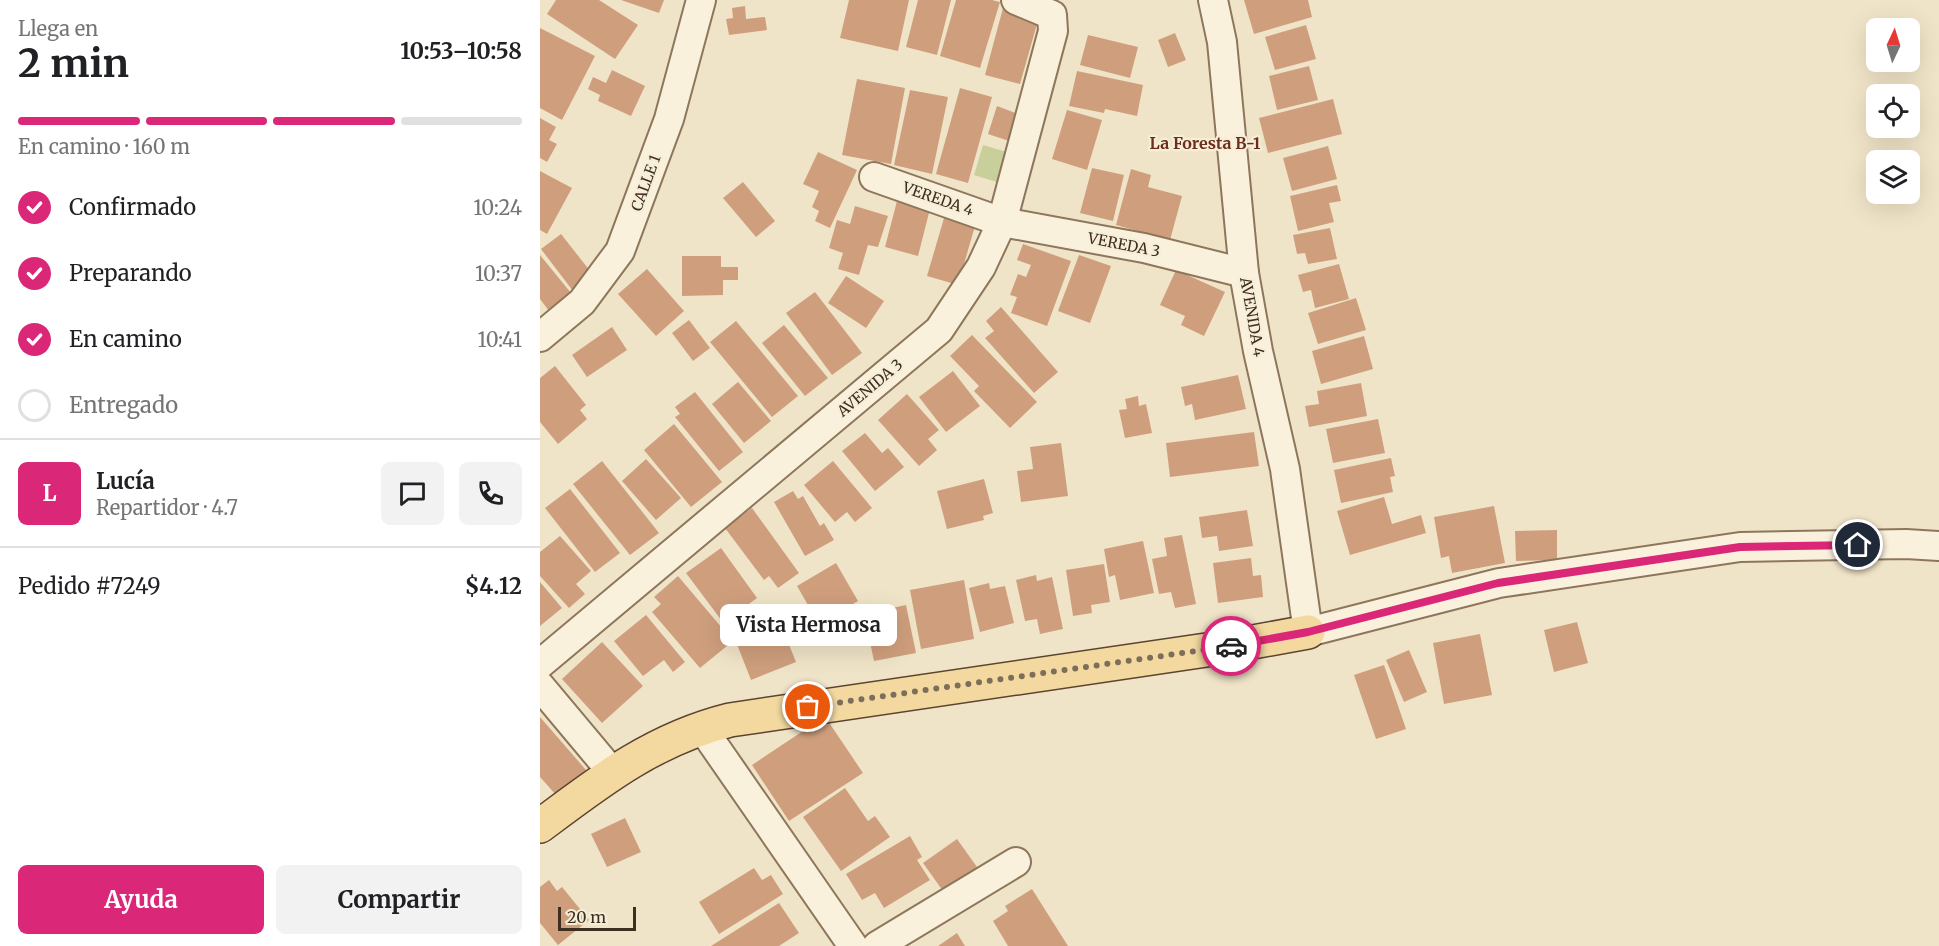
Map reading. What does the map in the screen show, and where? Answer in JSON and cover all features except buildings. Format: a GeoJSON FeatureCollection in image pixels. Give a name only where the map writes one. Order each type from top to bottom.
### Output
{"type":"FeatureCollection","features":[{"type":"Feature","properties":{"kind":"main road"},"geometry":{"type":"LineString","coordinates":[[540,826],[612,772],[702,728],[739,717],[1220,648],[1308,632]]}},
{"type":"Feature","properties":{"kind":"street","name":"CALLE 1"},"geometry":{"type":"LineString","coordinates":[[540,337],[582,302],[621,252],[669,119],[701,0]]}},
{"type":"Feature","properties":{"kind":"street","name":"AVENIDA 3"},"geometry":{"type":"LineString","coordinates":[[540,664],[939,330],[981,267],[1002,222],[1053,31],[1052,15],[1016,0]]}},
{"type":"Feature","properties":{"kind":"street","name":"AVENIDA 4"},"geometry":{"type":"LineString","coordinates":[[1214,0],[1222,42],[1244,273],[1258,351],[1285,469],[1308,632]]}},
{"type":"Feature","properties":{"kind":"street","name":"VEREDA 4"},"geometry":{"type":"LineString","coordinates":[[874,177],[1002,222]]}},
{"type":"Feature","properties":{"kind":"street","name":"VEREDA 3"},"geometry":{"type":"LineString","coordinates":[[1002,222],[1144,248],[1244,273]]}},
{"type":"Feature","properties":{"kind":"street"},"geometry":{"type":"LineString","coordinates":[[1308,632],[1498,583],[1740,547],[1906,544],[1939,546]]}},
{"type":"Feature","properties":{"kind":"street"},"geometry":{"type":"LineString","coordinates":[[540,686],[612,772]]}},
{"type":"Feature","properties":{"kind":"street"},"geometry":{"type":"LineString","coordinates":[[702,728],[852,946]]}},
{"type":"Feature","properties":{"kind":"street"},"geometry":{"type":"LineString","coordinates":[[877,946],[1016,862]]}},
{"type":"Feature","properties":{"kind":"green space"},"geometry":{"type":"Polygon","coordinates":[[[983,145],[1010,153],[1000,183],[974,175],[983,145]]]}},
{"type":"Feature","properties":{"kind":"way so far"},"geometry":{"type":"LineString","coordinates":[[808,707],[1231,646]]}},
{"type":"Feature","properties":{"kind":"place","name":"Vista Hermosa"},"geometry":{"type":"Point","coordinates":[808,707]}},
{"type":"Feature","properties":{"kind":"district","name":"La Foresta B-1"},"geometry":{"type":"Point","coordinates":[1205,143]}},
{"type":"Feature","properties":{"kind":"route"},"geometry":{"type":"LineString","coordinates":[[1231,646],[1308,632],[1498,583],[1740,547],[1858,545]]}}]}
